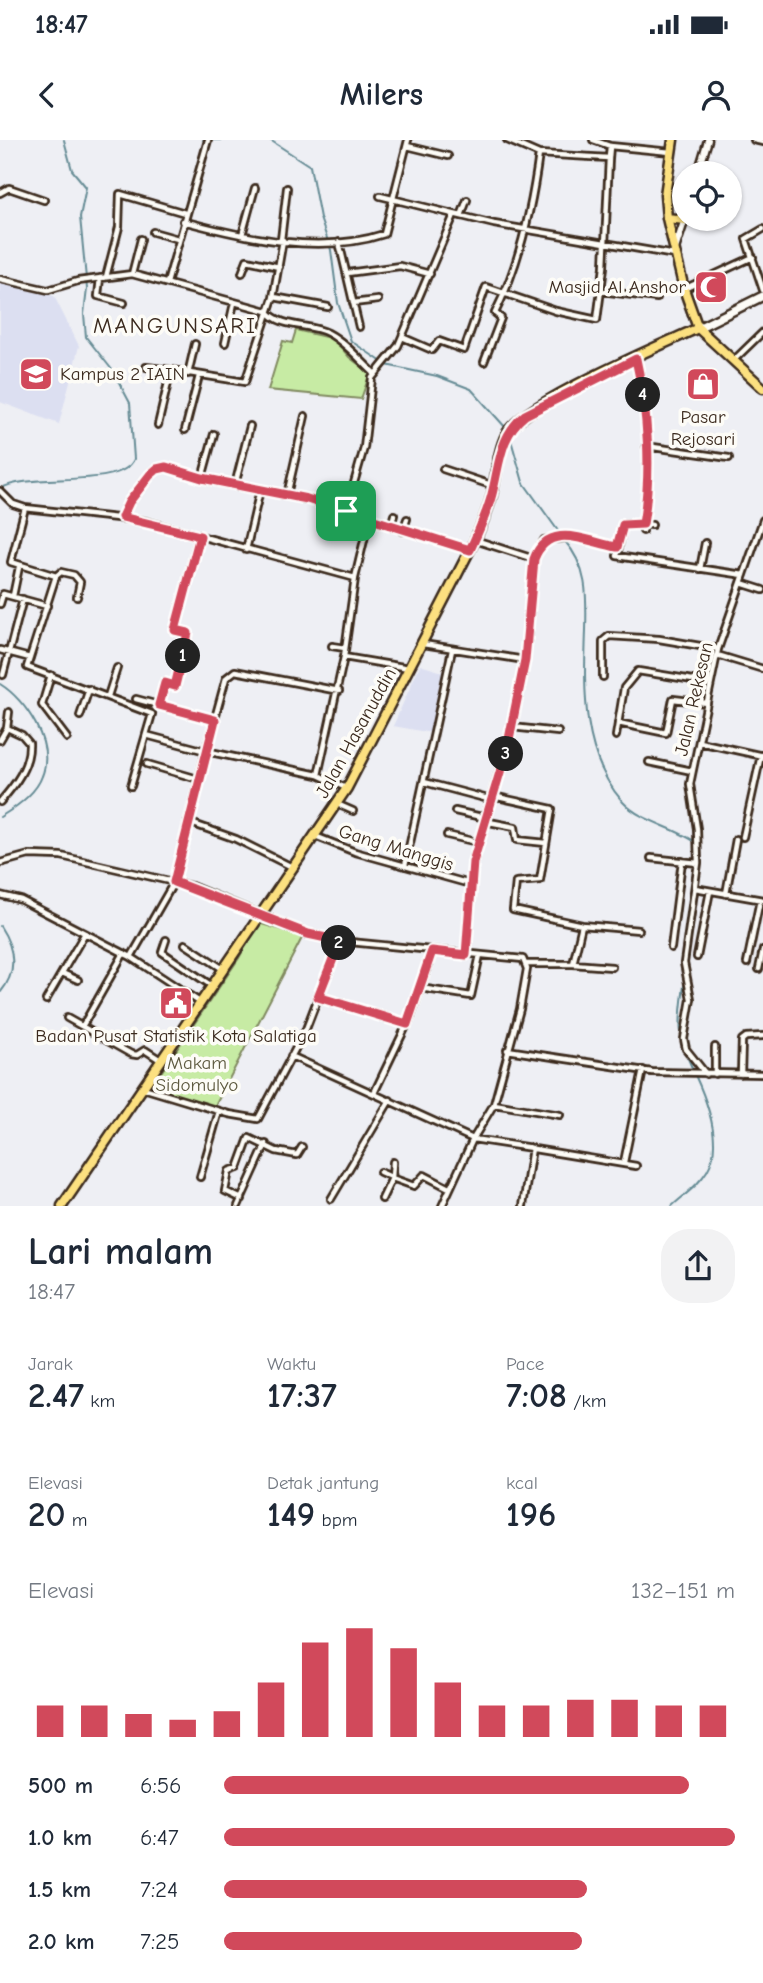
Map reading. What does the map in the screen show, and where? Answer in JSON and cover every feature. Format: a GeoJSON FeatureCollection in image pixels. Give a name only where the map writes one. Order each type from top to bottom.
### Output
{"type":"FeatureCollection","features":[{"type":"Feature","properties":{"kind":"main road"},"geometry":{"type":"LineString","coordinates":[[673,140],[665,195],[667,218],[684,289],[698,328],[763,388]]}},
{"type":"Feature","properties":{"kind":"main road"},"geometry":{"type":"LineString","coordinates":[[667,218],[672,218]]}},
{"type":"Feature","properties":{"kind":"main road"},"geometry":{"type":"LineString","coordinates":[[698,328],[763,296]]}},
{"type":"Feature","properties":{"kind":"main road","name":"Jalan Hasanuddin"},"geometry":{"type":"LineString","coordinates":[[62,1206],[295,869],[347,788],[475,540],[494,486],[505,437],[511,427],[534,410],[698,328]]}},
{"type":"Feature","properties":{"kind":"street"},"geometry":{"type":"LineString","coordinates":[[507,140],[539,154],[609,158]]}},
{"type":"Feature","properties":{"kind":"street"},"geometry":{"type":"LineString","coordinates":[[593,140],[610,146],[671,152]]}},
{"type":"Feature","properties":{"kind":"street"},"geometry":{"type":"LineString","coordinates":[[702,161],[708,140]]}},
{"type":"Feature","properties":{"kind":"street"},"geometry":{"type":"LineString","coordinates":[[754,140],[763,142]]}},
{"type":"Feature","properties":{"kind":"street"},"geometry":{"type":"LineString","coordinates":[[167,283],[185,213],[208,143]]}},
{"type":"Feature","properties":{"kind":"street"},"geometry":{"type":"LineString","coordinates":[[183,221],[242,235],[325,243],[384,234],[408,143],[448,156]]}},
{"type":"Feature","properties":{"kind":"street"},"geometry":{"type":"LineString","coordinates":[[402,337],[432,350],[439,341],[464,350],[485,288],[597,320],[605,243],[610,146]]}},
{"type":"Feature","properties":{"kind":"street"},"geometry":{"type":"LineString","coordinates":[[484,362],[501,318],[495,313],[505,294],[524,229],[539,154]]}},
{"type":"Feature","properties":{"kind":"street"},"geometry":{"type":"LineString","coordinates":[[0,193],[9,188],[44,200]]}},
{"type":"Feature","properties":{"kind":"street"},"geometry":{"type":"LineString","coordinates":[[242,235],[255,188]]}},
{"type":"Feature","properties":{"kind":"street"},"geometry":{"type":"LineString","coordinates":[[146,367],[246,382],[274,297],[287,188]]}},
{"type":"Feature","properties":{"kind":"street"},"geometry":{"type":"LineString","coordinates":[[124,303],[98,296],[118,227],[120,194],[185,213]]}},
{"type":"Feature","properties":{"kind":"street"},"geometry":{"type":"LineString","coordinates":[[380,196],[524,229],[674,253],[681,231]]}},
{"type":"Feature","properties":{"kind":"street"},"geometry":{"type":"LineString","coordinates":[[461,216],[467,200]]}},
{"type":"Feature","properties":{"kind":"street"},"geometry":{"type":"LineString","coordinates":[[346,511],[364,448],[370,383],[374,373],[390,359],[402,337],[454,215]]}},
{"type":"Feature","properties":{"kind":"street"},"geometry":{"type":"LineString","coordinates":[[763,229],[747,237],[763,290]]}},
{"type":"Feature","properties":{"kind":"street"},"geometry":{"type":"LineString","coordinates":[[153,232],[178,239]]}},
{"type":"Feature","properties":{"kind":"street"},"geometry":{"type":"LineString","coordinates":[[132,274],[141,239]]}},
{"type":"Feature","properties":{"kind":"street"},"geometry":{"type":"LineString","coordinates":[[337,242],[359,327]]}},
{"type":"Feature","properties":{"kind":"street"},"geometry":{"type":"LineString","coordinates":[[684,289],[753,257]]}},
{"type":"Feature","properties":{"kind":"street"},"geometry":{"type":"LineString","coordinates":[[242,273],[247,260],[279,267]]}},
{"type":"Feature","properties":{"kind":"street"},"geometry":{"type":"LineString","coordinates":[[347,273],[400,266],[430,274]]}},
{"type":"Feature","properties":{"kind":"street"},"geometry":{"type":"LineString","coordinates":[[0,279],[48,290],[78,281],[132,274],[267,312],[275,320],[332,335],[374,373]]}},
{"type":"Feature","properties":{"kind":"street"},"geometry":{"type":"LineString","coordinates":[[601,291],[657,298]]}},
{"type":"Feature","properties":{"kind":"street"},"geometry":{"type":"LineString","coordinates":[[274,297],[328,307]]}},
{"type":"Feature","properties":{"kind":"street"},"geometry":{"type":"LineString","coordinates":[[354,303],[378,300]]}},
{"type":"Feature","properties":{"kind":"street"},"geometry":{"type":"LineString","coordinates":[[226,343],[234,303]]}},
{"type":"Feature","properties":{"kind":"street"},"geometry":{"type":"LineString","coordinates":[[732,362],[763,332]]}},
{"type":"Feature","properties":{"kind":"street"},"geometry":{"type":"LineString","coordinates":[[188,374],[195,344]]}},
{"type":"Feature","properties":{"kind":"street"},"geometry":{"type":"LineString","coordinates":[[636,359],[642,384],[646,446],[647,499],[643,528]]}},
{"type":"Feature","properties":{"kind":"street"},"geometry":{"type":"LineString","coordinates":[[158,425],[171,370]]}},
{"type":"Feature","properties":{"kind":"street"},"geometry":{"type":"LineString","coordinates":[[185,430],[199,376]]}},
{"type":"Feature","properties":{"kind":"street"},"geometry":{"type":"LineString","coordinates":[[287,495],[305,415]]}},
{"type":"Feature","properties":{"kind":"street"},"geometry":{"type":"LineString","coordinates":[[235,485],[250,426]]}},
{"type":"Feature","properties":{"kind":"street"},"geometry":{"type":"LineString","coordinates":[[202,478],[214,434]]}},
{"type":"Feature","properties":{"kind":"street"},"geometry":{"type":"LineString","coordinates":[[646,446],[729,458]]}},
{"type":"Feature","properties":{"kind":"street"},"geometry":{"type":"LineString","coordinates":[[122,517],[129,502],[157,469],[166,467],[202,478],[287,495],[346,511],[470,550]]}},
{"type":"Feature","properties":{"kind":"street"},"geometry":{"type":"LineString","coordinates":[[443,469],[494,486]]}},
{"type":"Feature","properties":{"kind":"street"},"geometry":{"type":"LineString","coordinates":[[246,550],[260,490]]}},
{"type":"Feature","properties":{"kind":"street"},"geometry":{"type":"LineString","coordinates":[[0,491],[13,504],[25,508],[122,517],[355,578]]}},
{"type":"Feature","properties":{"kind":"street"},"geometry":{"type":"LineString","coordinates":[[25,508],[11,562],[19,567],[56,576]]}},
{"type":"Feature","properties":{"kind":"street"},"geometry":{"type":"LineString","coordinates":[[391,526],[394,515]]}},
{"type":"Feature","properties":{"kind":"street"},"geometry":{"type":"LineString","coordinates":[[318,775],[339,691],[355,578],[369,519]]}},
{"type":"Feature","properties":{"kind":"street"},"geometry":{"type":"LineString","coordinates":[[403,531],[407,519]]}},
{"type":"Feature","properties":{"kind":"street","name":"Jalan Rekesan"},"geometry":{"type":"LineString","coordinates":[[703,1074],[686,1049],[691,999],[684,963],[698,889],[698,843],[690,784],[718,652],[763,520]]}},
{"type":"Feature","properties":{"kind":"street"},"geometry":{"type":"LineString","coordinates":[[652,525],[643,528],[623,525],[617,547],[618,557],[744,575]]}},
{"type":"Feature","properties":{"kind":"street"},"geometry":{"type":"LineString","coordinates":[[159,705],[165,683],[175,686],[188,633],[175,630],[200,536]]}},
{"type":"Feature","properties":{"kind":"street"},"geometry":{"type":"LineString","coordinates":[[466,955],[470,884],[477,842],[493,798],[512,727],[525,660],[534,559],[539,544],[569,536],[617,547]]}},
{"type":"Feature","properties":{"kind":"street"},"geometry":{"type":"LineString","coordinates":[[475,540],[534,559]]}},
{"type":"Feature","properties":{"kind":"street"},"geometry":{"type":"LineString","coordinates":[[700,569],[705,543]]}},
{"type":"Feature","properties":{"kind":"street"},"geometry":{"type":"LineString","coordinates":[[13,596],[19,567]]}},
{"type":"Feature","properties":{"kind":"street"},"geometry":{"type":"LineString","coordinates":[[77,597],[80,585],[77,577],[61,572],[56,576],[27,667],[152,714],[131,786]]}},
{"type":"Feature","properties":{"kind":"street"},"geometry":{"type":"LineString","coordinates":[[741,583],[763,590]]}},
{"type":"Feature","properties":{"kind":"street"},"geometry":{"type":"LineString","coordinates":[[0,604],[4,594],[47,606]]}},
{"type":"Feature","properties":{"kind":"street"},"geometry":{"type":"LineString","coordinates":[[3,675],[23,599]]}},
{"type":"Feature","properties":{"kind":"street"},"geometry":{"type":"LineString","coordinates":[[603,677],[603,641],[609,636],[651,638],[718,652],[763,669]]}},
{"type":"Feature","properties":{"kind":"street"},"geometry":{"type":"LineString","coordinates":[[423,644],[525,660]]}},
{"type":"Feature","properties":{"kind":"street"},"geometry":{"type":"LineString","coordinates":[[332,646],[345,648]]}},
{"type":"Feature","properties":{"kind":"street"},"geometry":{"type":"LineString","coordinates":[[0,650],[30,658]]}},
{"type":"Feature","properties":{"kind":"street"},"geometry":{"type":"LineString","coordinates":[[405,866],[453,650]]}},
{"type":"Feature","properties":{"kind":"street"},"geometry":{"type":"LineString","coordinates":[[344,657],[410,668]]}},
{"type":"Feature","properties":{"kind":"street"},"geometry":{"type":"LineString","coordinates":[[108,696],[117,668]]}},
{"type":"Feature","properties":{"kind":"street"},"geometry":{"type":"LineString","coordinates":[[131,957],[174,882],[205,751],[226,678],[235,671],[339,691]]}},
{"type":"Feature","properties":{"kind":"street"},"geometry":{"type":"LineString","coordinates":[[616,736],[624,688],[638,671],[711,683]]}},
{"type":"Feature","properties":{"kind":"street"},"geometry":{"type":"LineString","coordinates":[[51,675],[41,705],[66,738]]}},
{"type":"Feature","properties":{"kind":"street"},"geometry":{"type":"LineString","coordinates":[[80,716],[89,689]]}},
{"type":"Feature","properties":{"kind":"street"},"geometry":{"type":"LineString","coordinates":[[136,699],[215,720]]}},
{"type":"Feature","properties":{"kind":"street"},"geometry":{"type":"LineString","coordinates":[[618,723],[666,733],[673,699],[707,703]]}},
{"type":"Feature","properties":{"kind":"street"},"geometry":{"type":"LineString","coordinates":[[0,740],[7,728],[9,712]]}},
{"type":"Feature","properties":{"kind":"street"},"geometry":{"type":"LineString","coordinates":[[512,727],[558,732]]}},
{"type":"Feature","properties":{"kind":"street"},"geometry":{"type":"LineString","coordinates":[[0,802],[20,777],[30,750],[29,743],[22,735],[7,728]]}},
{"type":"Feature","properties":{"kind":"street"},"geometry":{"type":"LineString","coordinates":[[146,735],[205,751],[318,775],[347,788]]}},
{"type":"Feature","properties":{"kind":"street"},"geometry":{"type":"LineString","coordinates":[[699,742],[762,756],[743,837]]}},
{"type":"Feature","properties":{"kind":"street"},"geometry":{"type":"LineString","coordinates":[[649,762],[692,771]]}},
{"type":"Feature","properties":{"kind":"street"},"geometry":{"type":"LineString","coordinates":[[147,764],[198,779]]}},
{"type":"Feature","properties":{"kind":"street"},"geometry":{"type":"LineString","coordinates":[[424,782],[551,808],[540,880],[516,881],[513,910],[582,925],[639,930]]}},
{"type":"Feature","properties":{"kind":"street"},"geometry":{"type":"LineString","coordinates":[[336,804],[353,811]]}},
{"type":"Feature","properties":{"kind":"street"},"geometry":{"type":"LineString","coordinates":[[455,811],[515,827],[517,840],[546,843]]}},
{"type":"Feature","properties":{"kind":"street"},"geometry":{"type":"LineString","coordinates":[[188,822],[236,839],[295,869]]}},
{"type":"Feature","properties":{"kind":"street"},"geometry":{"type":"LineString","coordinates":[[447,835],[477,842]]}},
{"type":"Feature","properties":{"kind":"street","name":"Gang Manggis"},"geometry":{"type":"LineString","coordinates":[[315,836],[470,884]]}},
{"type":"Feature","properties":{"kind":"street"},"geometry":{"type":"LineString","coordinates":[[726,894],[736,839]]}},
{"type":"Feature","properties":{"kind":"street"},"geometry":{"type":"LineString","coordinates":[[0,863],[16,857],[46,854],[174,882],[308,934],[340,941],[466,955],[519,957],[527,964],[612,967]]}},
{"type":"Feature","properties":{"kind":"street"},"geometry":{"type":"LineString","coordinates":[[651,858],[698,863]]}},
{"type":"Feature","properties":{"kind":"street"},"geometry":{"type":"LineString","coordinates":[[671,948],[682,861]]}},
{"type":"Feature","properties":{"kind":"street"},"geometry":{"type":"LineString","coordinates":[[698,889],[762,900],[747,963]]}},
{"type":"Feature","properties":{"kind":"street"},"geometry":{"type":"LineString","coordinates":[[697,957],[710,891]]}},
{"type":"Feature","properties":{"kind":"street"},"geometry":{"type":"LineString","coordinates":[[0,895],[21,900],[124,953],[201,1003]]}},
{"type":"Feature","properties":{"kind":"street"},"geometry":{"type":"LineString","coordinates":[[573,964],[582,925]]}},
{"type":"Feature","properties":{"kind":"street"},"geometry":{"type":"LineString","coordinates":[[46,1000],[85,933]]}},
{"type":"Feature","properties":{"kind":"street"},"geometry":{"type":"LineString","coordinates":[[166,940],[162,952],[212,987]]}},
{"type":"Feature","properties":{"kind":"street"},"geometry":{"type":"LineString","coordinates":[[143,1088],[219,1111],[258,1119],[291,1056],[340,941]]}},
{"type":"Feature","properties":{"kind":"street"},"geometry":{"type":"LineString","coordinates":[[185,944],[224,970]]}},
{"type":"Feature","properties":{"kind":"street"},"geometry":{"type":"LineString","coordinates":[[759,969],[763,950]]}},
{"type":"Feature","properties":{"kind":"street"},"geometry":{"type":"LineString","coordinates":[[374,1093],[407,1024],[432,951]]}},
{"type":"Feature","properties":{"kind":"street"},"geometry":{"type":"LineString","coordinates":[[83,1026],[124,953]]}},
{"type":"Feature","properties":{"kind":"street"},"geometry":{"type":"LineString","coordinates":[[420,988],[471,996],[480,956]]}},
{"type":"Feature","properties":{"kind":"street"},"geometry":{"type":"LineString","coordinates":[[442,1206],[473,1139],[494,1104],[520,1009],[527,964]]}},
{"type":"Feature","properties":{"kind":"street"},"geometry":{"type":"LineString","coordinates":[[62,972],[78,980]]}},
{"type":"Feature","properties":{"kind":"street"},"geometry":{"type":"LineString","coordinates":[[318,997],[407,1024]]}},
{"type":"Feature","properties":{"kind":"street"},"geometry":{"type":"LineString","coordinates":[[67,1018],[131,1054],[137,1055],[145,1050],[162,1061]]}},
{"type":"Feature","properties":{"kind":"street"},"geometry":{"type":"LineString","coordinates":[[741,1074],[742,1040],[746,1037],[763,1036]]}},
{"type":"Feature","properties":{"kind":"street"},"geometry":{"type":"LineString","coordinates":[[715,1047],[715,1074]]}},
{"type":"Feature","properties":{"kind":"street"},"geometry":{"type":"LineString","coordinates":[[507,1050],[680,1074],[763,1074]]}},
{"type":"Feature","properties":{"kind":"street"},"geometry":{"type":"LineString","coordinates":[[291,1056],[473,1139],[636,1166]]}},
{"type":"Feature","properties":{"kind":"street"},"geometry":{"type":"LineString","coordinates":[[624,1162],[643,1070]]}},
{"type":"Feature","properties":{"kind":"street"},"geometry":{"type":"LineString","coordinates":[[331,1199],[390,1100]]}},
{"type":"Feature","properties":{"kind":"street"},"geometry":{"type":"LineString","coordinates":[[494,1104],[560,1115]]}},
{"type":"Feature","properties":{"kind":"street"},"geometry":{"type":"LineString","coordinates":[[200,1177],[219,1111]]}},
{"type":"Feature","properties":{"kind":"street"},"geometry":{"type":"LineString","coordinates":[[242,1199],[225,1191],[224,1182],[229,1171],[238,1168],[249,1138],[294,1156],[302,1147]]}},
{"type":"Feature","properties":{"kind":"street"},"geometry":{"type":"LineString","coordinates":[[238,1206],[266,1144]]}},
{"type":"Feature","properties":{"kind":"street"},"geometry":{"type":"LineString","coordinates":[[523,1206],[533,1149]]}},
{"type":"Feature","properties":{"kind":"street"},"geometry":{"type":"LineString","coordinates":[[382,1199],[391,1177],[393,1162]]}},
{"type":"Feature","properties":{"kind":"street"},"geometry":{"type":"LineString","coordinates":[[380,1172],[414,1186],[426,1175],[449,1188]]}},
{"type":"Feature","properties":{"kind":"shaded area","name":"Kampus 2 IAIN"},"geometry":{"type":"Polygon","coordinates":[[[0,282],[54,296],[79,346],[59,424],[0,402],[0,282]]]}},
{"type":"Feature","properties":{"kind":"shaded area"},"geometry":{"type":"Polygon","coordinates":[[[420,665],[446,673],[432,733],[393,726],[420,665]]]}},
{"type":"Feature","properties":{"kind":"green space"},"geometry":{"type":"Polygon","coordinates":[[[296,330],[334,339],[349,357],[370,373],[361,399],[268,390],[283,341],[292,343],[296,330]]]}},
{"type":"Feature","properties":{"kind":"green space","name":"Makam Sidomulyo"},"geometry":{"type":"Polygon","coordinates":[[[258,923],[303,936],[213,1110],[149,1090],[239,958],[258,923]]]}},
{"type":"Feature","properties":{"kind":"waterway"},"geometry":{"type":"LineString","coordinates":[[0,489],[31,481],[112,474],[126,468],[134,459],[130,403],[113,371],[86,337],[84,314],[87,289],[80,217],[86,187],[72,170],[64,140]]}},
{"type":"Feature","properties":{"kind":"waterway"},"geometry":{"type":"LineString","coordinates":[[203,140],[263,140]]}},
{"type":"Feature","properties":{"kind":"waterway"},"geometry":{"type":"LineString","coordinates":[[270,140],[310,166],[320,218],[331,250],[338,303],[351,341],[382,362]]}},
{"type":"Feature","properties":{"kind":"waterway"},"geometry":{"type":"LineString","coordinates":[[386,365],[437,376],[471,389],[506,428]]}},
{"type":"Feature","properties":{"kind":"waterway"},"geometry":{"type":"LineString","coordinates":[[509,433],[523,482],[561,535]]}},
{"type":"Feature","properties":{"kind":"waterway"},"geometry":{"type":"LineString","coordinates":[[564,540],[578,561],[584,582],[586,698],[592,742],[599,763],[609,783],[631,809],[701,846],[700,861]]}},
{"type":"Feature","properties":{"kind":"waterway"},"geometry":{"type":"LineString","coordinates":[[0,684],[10,691],[28,712],[36,724],[45,750],[42,776],[35,789],[0,817]]}},
{"type":"Feature","properties":{"kind":"waterway"},"geometry":{"type":"LineString","coordinates":[[698,886],[699,870]]}},
{"type":"Feature","properties":{"kind":"waterway"},"geometry":{"type":"LineString","coordinates":[[687,965],[697,891]]}},
{"type":"Feature","properties":{"kind":"waterway"},"geometry":{"type":"LineString","coordinates":[[0,926],[9,943],[12,960],[10,977],[0,993]]}},
{"type":"Feature","properties":{"kind":"waterway"},"geometry":{"type":"LineString","coordinates":[[685,978],[680,1025],[683,1045],[693,1070]]}},
{"type":"Feature","properties":{"kind":"waterway"},"geometry":{"type":"LineString","coordinates":[[672,1206],[695,1186],[712,1160],[712,1123],[695,1075]]}},
{"type":"Feature","properties":{"kind":"place","name":"Masjid Al Anshor"},"geometry":{"type":"Point","coordinates":[711,287]}},
{"type":"Feature","properties":{"kind":"place","name":"Kampus 2 IAIN"},"geometry":{"type":"Point","coordinates":[36,374]}},
{"type":"Feature","properties":{"kind":"place","name":"Pasar Rejosari"},"geometry":{"type":"Point","coordinates":[703,384]}},
{"type":"Feature","properties":{"kind":"place","name":"Badan Pusat Statistik Kota Salatiga"},"geometry":{"type":"Point","coordinates":[176,1003]}},
{"type":"Feature","properties":{"kind":"district","name":"MANGUNSARI"},"geometry":{"type":"Point","coordinates":[175,325]}},
{"type":"Feature","properties":{"kind":"route"},"geometry":{"type":"LineString","coordinates":[[636,359],[646,422],[647,499],[643,524],[623,525],[617,547],[569,536],[544,540],[539,544],[534,559],[525,660],[512,727],[498,784],[477,842],[473,862],[466,955],[432,951],[407,1024],[318,997],[340,941],[308,934],[191,886],[174,882],[215,720],[159,705],[165,683],[175,686],[188,633],[175,630],[200,536],[122,517],[139,489],[150,475],[161,467],[307,499],[346,511],[408,533],[470,550],[486,513],[502,447],[511,427],[525,415],[563,394],[636,359]]}}]}
